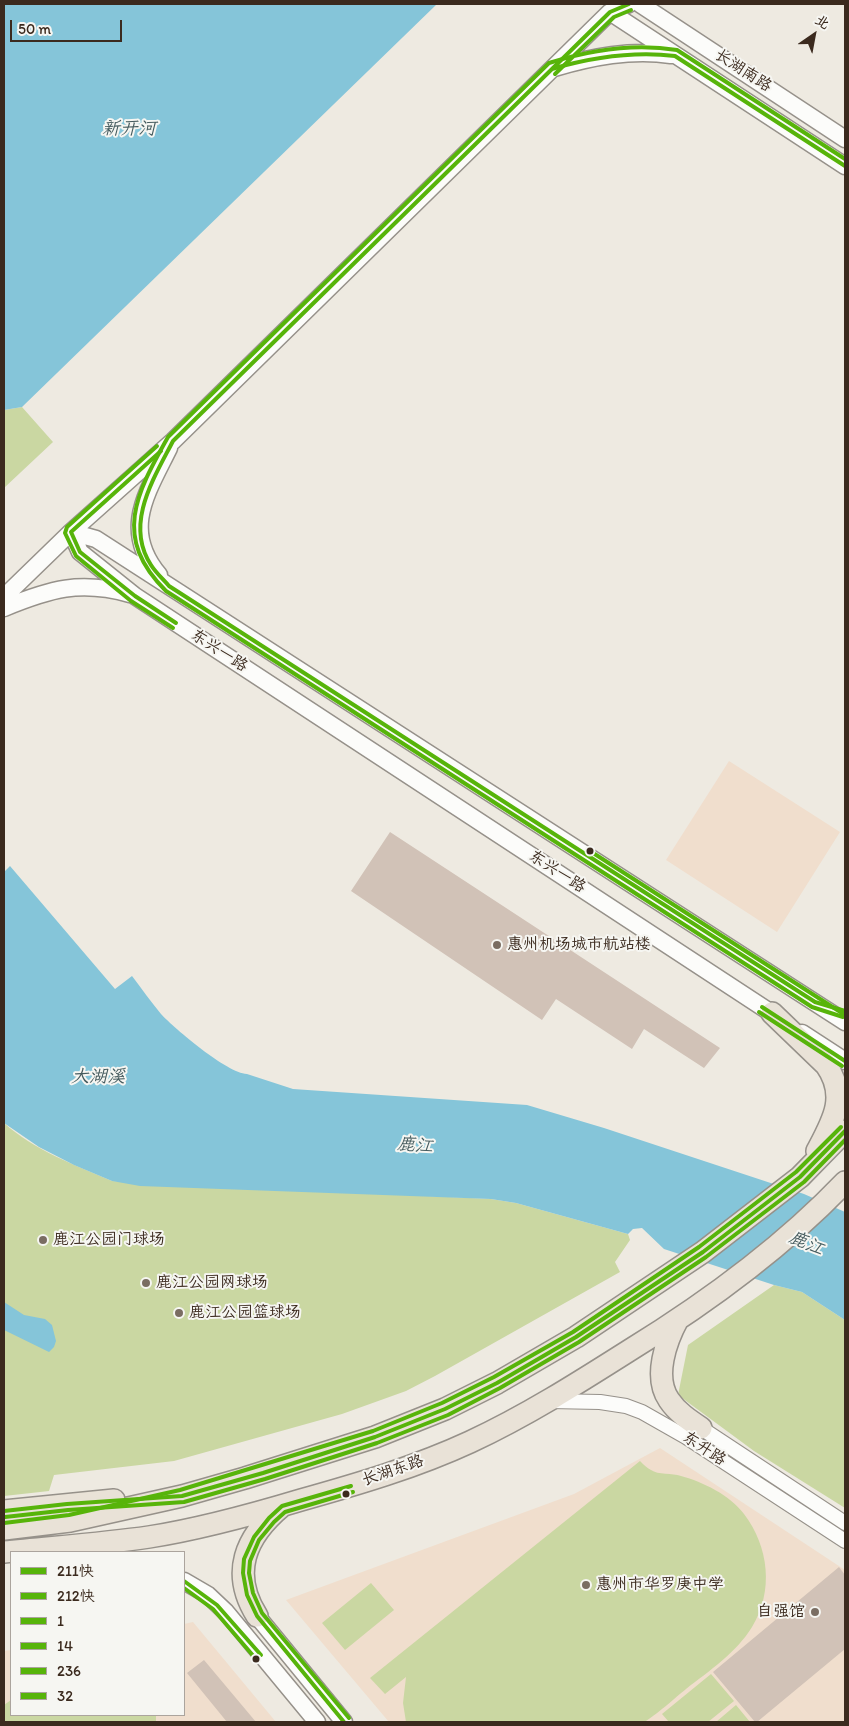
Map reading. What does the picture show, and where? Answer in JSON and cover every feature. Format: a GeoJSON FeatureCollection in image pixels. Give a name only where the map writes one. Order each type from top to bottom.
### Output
{"type":"FeatureCollection","features":[{"type":"Feature","properties":{"kind":"main road"},"geometry":{"type":"LineString","coordinates":[[772,1013],[826,1065],[833,1076],[838,1090],[837,1104],[830,1125],[814,1156],[800,1177]]}},
{"type":"Feature","properties":{"kind":"main road"},"geometry":{"type":"LineString","coordinates":[[4,1529],[70,1521],[182,1496],[263,1473],[375,1437],[445,1409],[545,1356],[622,1308],[716,1243],[800,1177],[845,1131]]}},
{"type":"Feature","properties":{"kind":"main road","name":"长湖东路"},"geometry":{"type":"LineString","coordinates":[[22,1551],[162,1534],[228,1522],[356,1484],[427,1460],[471,1441],[546,1402],[705,1301],[776,1247],[843,1185]]}},
{"type":"Feature","properties":{"kind":"main road"},"geometry":{"type":"LineString","coordinates":[[678,1319],[666,1350],[663,1365],[663,1385],[667,1396],[674,1406],[701,1428]]}},
{"type":"Feature","properties":{"kind":"main road"},"geometry":{"type":"LineString","coordinates":[[4,1511],[67,1504],[182,1496]]}},
{"type":"Feature","properties":{"kind":"main road"},"geometry":{"type":"LineString","coordinates":[[258,1616],[250,1603],[245,1586],[244,1559],[254,1537],[269,1518],[282,1506]]}},
{"type":"Feature","properties":{"kind":"street"},"geometry":{"type":"LineString","coordinates":[[4,597],[71,532],[172,441],[610,12],[629,4]]}},
{"type":"Feature","properties":{"kind":"street","name":"长湖南路"},"geometry":{"type":"LineString","coordinates":[[640,4],[845,139]]}},
{"type":"Feature","properties":{"kind":"street","name":"长湖南路"},"geometry":{"type":"LineString","coordinates":[[610,12],[845,166]]}},
{"type":"Feature","properties":{"kind":"street"},"geometry":{"type":"LineString","coordinates":[[552,69],[576,62],[628,53],[675,56]]}},
{"type":"Feature","properties":{"kind":"street"},"geometry":{"type":"LineString","coordinates":[[169,586],[149,563],[140,542],[139,521],[147,495],[172,441]]}},
{"type":"Feature","properties":{"kind":"street","name":"东兴一路"},"geometry":{"type":"LineString","coordinates":[[71,532],[96,539],[845,1022]]}},
{"type":"Feature","properties":{"kind":"street","name":"东兴一路"},"geometry":{"type":"LineString","coordinates":[[71,532],[80,552],[135,596],[845,1061]]}},
{"type":"Feature","properties":{"kind":"street"},"geometry":{"type":"LineString","coordinates":[[4,608],[37,595],[72,587],[101,588],[135,596]]}},
{"type":"Feature","properties":{"kind":"street"},"geometry":{"type":"LineString","coordinates":[[815,1002],[845,1011]]}},
{"type":"Feature","properties":{"kind":"street","name":"东升路"},"geometry":{"type":"LineString","coordinates":[[546,1402],[600,1402],[626,1406],[642,1412],[686,1437],[845,1541]]}},
{"type":"Feature","properties":{"kind":"street","name":"东升路"},"geometry":{"type":"LineString","coordinates":[[701,1428],[845,1522]]}},
{"type":"Feature","properties":{"kind":"street"},"geometry":{"type":"LineString","coordinates":[[39,1550],[53,1551]]}},
{"type":"Feature","properties":{"kind":"street"},"geometry":{"type":"LineString","coordinates":[[185,1582],[208,1595],[226,1612],[317,1722]]}},
{"type":"Feature","properties":{"kind":"street"},"geometry":{"type":"LineString","coordinates":[[258,1616],[344,1722]]}},
{"type":"Feature","properties":{"kind":"shaded area"},"geometry":{"type":"Polygon","coordinates":[[[729,761],[840,832],[777,932],[666,860],[729,761]]]}},
{"type":"Feature","properties":{"kind":"shaded area","name":"惠州市华罗庚中学"},"geometry":{"type":"Polygon","coordinates":[[[660,1448],[845,1570],[845,1722],[389,1722],[286,1600],[574,1494],[660,1448]]]}},
{"type":"Feature","properties":{"kind":"shaded area"},"geometry":{"type":"Polygon","coordinates":[[[193,1622],[276,1722],[4,1722],[4,1651],[10,1650],[10,1716],[185,1716],[185,1624],[193,1622]]]}},
{"type":"Feature","properties":{"kind":"green space"},"geometry":{"type":"Polygon","coordinates":[[[22,407],[53,442],[4,488],[4,410],[22,407]]]}},
{"type":"Feature","properties":{"kind":"green space"},"geometry":{"type":"Polygon","coordinates":[[[4,1123],[42,1149],[69,1163],[112,1181],[491,1199],[516,1203],[628,1234],[630,1240],[615,1262],[620,1272],[406,1391],[342,1414],[174,1461],[54,1475],[49,1491],[4,1496],[4,1123]]]}},
{"type":"Feature","properties":{"kind":"green space"},"geometry":{"type":"Polygon","coordinates":[[[774,1285],[802,1292],[845,1320],[845,1508],[754,1451],[678,1395],[688,1345],[774,1285]]]}},
{"type":"Feature","properties":{"kind":"green space"},"geometry":{"type":"Polygon","coordinates":[[[640,1461],[654,1472],[681,1476],[716,1490],[738,1507],[752,1527],[763,1555],[766,1569],[766,1584],[764,1599],[759,1613],[752,1627],[738,1645],[722,1661],[659,1711],[640,1723],[406,1722],[403,1703],[406,1677],[385,1694],[370,1678],[640,1461]]]}},
{"type":"Feature","properties":{"kind":"green space"},"geometry":{"type":"Polygon","coordinates":[[[371,1583],[394,1610],[345,1650],[322,1623],[371,1583]]]}},
{"type":"Feature","properties":{"kind":"green space"},"geometry":{"type":"Polygon","coordinates":[[[711,1674],[734,1701],[708,1722],[669,1722],[662,1714],[711,1674]]]}},
{"type":"Feature","properties":{"kind":"green space"},"geometry":{"type":"Polygon","coordinates":[[[10,1701],[10,1716],[156,1716],[156,1722],[4,1722],[4,1705],[10,1701]]]}},
{"type":"Feature","properties":{"kind":"green space"},"geometry":{"type":"Polygon","coordinates":[[[736,1705],[750,1722],[716,1722],[736,1705]]]}},
{"type":"Feature","properties":{"kind":"water","name":"新开河"},"geometry":{"type":"Polygon","coordinates":[[[4,4],[437,4],[22,407],[4,410],[4,4]]]}},
{"type":"Feature","properties":{"kind":"water","name":"大湖溪"},"geometry":{"type":"Polygon","coordinates":[[[10,866],[115,989],[132,976],[161,1014],[178,1030],[215,1059],[238,1072],[293,1089],[527,1105],[604,1128],[804,1194],[845,1212],[845,1320],[802,1292],[774,1285],[664,1249],[642,1228],[633,1229],[628,1234],[516,1203],[491,1199],[140,1186],[112,1181],[74,1165],[39,1147],[4,1123],[4,872],[10,866]]]}},
{"type":"Feature","properties":{"kind":"water"},"geometry":{"type":"Polygon","coordinates":[[[4,1302],[24,1315],[45,1319],[52,1325],[56,1341],[54,1347],[49,1352],[4,1330],[4,1302]]]}},
{"type":"Feature","properties":{"kind":"building","name":"惠州机场城市航站楼"},"geometry":{"type":"Polygon","coordinates":[[[390,832],[720,1048],[704,1068],[644,1029],[632,1049],[556,999],[542,1020],[351,891],[390,832]]]}},
{"type":"Feature","properties":{"kind":"building","name":"自强馆"},"geometry":{"type":"Polygon","coordinates":[[[839,1567],[845,1575],[845,1649],[755,1722],[713,1672],[839,1567]]]}},
{"type":"Feature","properties":{"kind":"building"},"geometry":{"type":"Polygon","coordinates":[[[204,1660],[256,1722],[227,1722],[187,1673],[204,1660]]]}},
{"type":"Feature","properties":{"kind":"transit line","name":"211快"},"geometry":{"type":"LineString","coordinates":[[551,70],[610,12],[629,4]]}},
{"type":"Feature","properties":{"kind":"transit line","name":"212快"},"geometry":{"type":"LineString","coordinates":[[555,74],[614,17],[631,10]]}},
{"type":"Feature","properties":{"kind":"transit line","name":"212快"},"geometry":{"type":"LineString","coordinates":[[843,1017],[812,1007],[166,591],[149,572],[139,553],[134,534],[135,515],[139,497],[168,437],[549,63],[580,54],[612,49],[645,47],[677,50],[845,159]]}},
{"type":"Feature","properties":{"kind":"transit line","name":"211快"},"geometry":{"type":"LineString","coordinates":[[845,166],[675,56],[643,54],[613,56],[582,61],[552,69],[173,441],[145,501],[140,534],[143,549],[151,565],[169,586],[815,1002],[845,1011]]}},
{"type":"Feature","properties":{"kind":"transit line","name":"212快"},"geometry":{"type":"LineString","coordinates":[[157,446],[67,527],[65,533],[76,556],[131,601],[173,628]]}},
{"type":"Feature","properties":{"kind":"transit line","name":"211快"},"geometry":{"type":"LineString","coordinates":[[161,451],[71,532],[80,552],[135,596],[176,623]]}},
{"type":"Feature","properties":{"kind":"transit line","name":"32"},"geometry":{"type":"LineString","coordinates":[[590,851],[845,1015]]}},
{"type":"Feature","properties":{"kind":"transit line","name":"211快"},"geometry":{"type":"LineString","coordinates":[[762,1007],[845,1061]]}},
{"type":"Feature","properties":{"kind":"transit line","name":"212快"},"geometry":{"type":"LineString","coordinates":[[759,1012],[842,1066]]}},
{"type":"Feature","properties":{"kind":"transit line","name":"236"},"geometry":{"type":"LineString","coordinates":[[4,1523],[69,1515],[180,1490],[373,1431],[442,1403],[494,1377],[573,1332],[699,1247],[796,1172],[841,1127]]}},
{"type":"Feature","properties":{"kind":"transit line","name":"1"},"geometry":{"type":"LineString","coordinates":[[4,1511],[67,1504],[182,1496],[263,1473],[375,1437],[445,1409],[497,1383],[576,1337],[703,1252],[800,1177],[845,1131]]}},
{"type":"Feature","properties":{"kind":"transit line","name":"14"},"geometry":{"type":"LineString","coordinates":[[5,1517],[68,1510],[184,1502],[265,1479],[377,1443],[448,1415],[500,1388],[579,1342],[706,1257],[804,1182],[845,1140]]}},
{"type":"Feature","properties":{"kind":"transit line","name":"1"},"geometry":{"type":"LineString","coordinates":[[344,1722],[257,1616],[247,1595],[243,1573],[244,1559],[254,1537],[269,1518],[282,1506],[351,1486]]}},
{"type":"Feature","properties":{"kind":"transit line","name":"14"},"geometry":{"type":"LineString","coordinates":[[349,1718],[262,1613],[253,1593],[249,1573],[250,1561],[259,1540],[285,1512],[353,1492]]}},
{"type":"Feature","properties":{"kind":"transit line","name":"1"},"geometry":{"type":"LineString","coordinates":[[185,1582],[217,1605],[261,1655]]}},
{"type":"Feature","properties":{"kind":"transit line","name":"14"},"geometry":{"type":"LineString","coordinates":[[185,1589],[213,1609],[256,1659]]}},
{"type":"Feature","properties":{"kind":"place","name":"惠州机场城市航站楼"},"geometry":{"type":"Point","coordinates":[497,945]}},
{"type":"Feature","properties":{"kind":"place","name":"鹿江公园门球场"},"geometry":{"type":"Point","coordinates":[43,1240]}},
{"type":"Feature","properties":{"kind":"place","name":"鹿江公园网球场"},"geometry":{"type":"Point","coordinates":[146,1283]}},
{"type":"Feature","properties":{"kind":"place","name":"鹿江公园篮球场"},"geometry":{"type":"Point","coordinates":[179,1313]}},
{"type":"Feature","properties":{"kind":"place","name":"惠州市华罗庚中学"},"geometry":{"type":"Point","coordinates":[586,1585]}},
{"type":"Feature","properties":{"kind":"place","name":"自强馆"},"geometry":{"type":"Point","coordinates":[815,1612]}},
{"type":"Feature","properties":{"kind":"water label","name":"鹿江"},"geometry":{"type":"Point","coordinates":[415,1146]}},
{"type":"Feature","properties":{"kind":"water label","name":"鹿江"},"geometry":{"type":"Point","coordinates":[806,1244]}}]}
